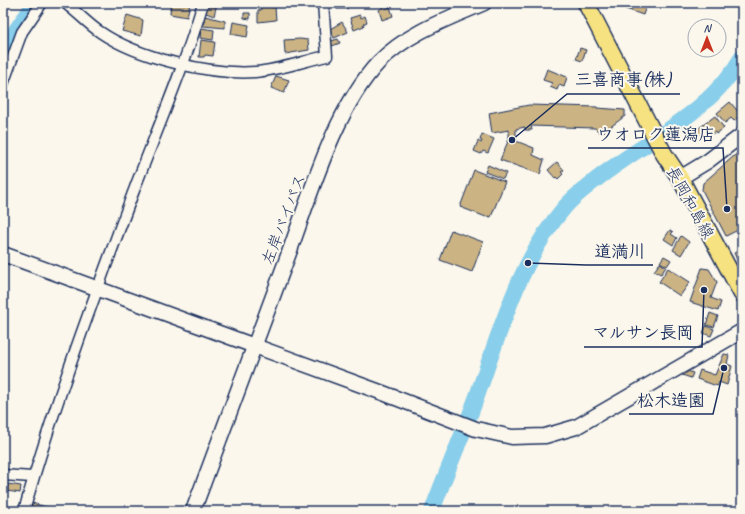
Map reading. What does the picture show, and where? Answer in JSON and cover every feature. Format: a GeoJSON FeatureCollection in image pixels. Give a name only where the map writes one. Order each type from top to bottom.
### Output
{"type":"FeatureCollection","features":[{"type":"Feature","properties":{"kind":"main road","name":"長岡和島線"},"geometry":{"type":"LineString","coordinates":[[586,3],[664,154],[680,178],[740,287]]}},
{"type":"Feature","properties":{"kind":"street"},"geometry":{"type":"LineString","coordinates":[[3,84],[22,32],[42,3]]}},
{"type":"Feature","properties":{"kind":"street"},"geometry":{"type":"LineString","coordinates":[[65,3],[100,32],[118,43],[130,48],[182,66],[254,72],[287,66],[327,56],[324,3]]}},
{"type":"Feature","properties":{"kind":"street"},"geometry":{"type":"LineString","coordinates":[[24,511],[32,477],[98,287],[182,66],[203,3]]}},
{"type":"Feature","properties":{"kind":"street","name":"左岸バイパス"},"geometry":{"type":"LineString","coordinates":[[193,511],[336,130],[356,91],[380,62],[416,33],[484,3]]}},
{"type":"Feature","properties":{"kind":"street"},"geometry":{"type":"LineString","coordinates":[[680,178],[708,161],[742,135]]}},
{"type":"Feature","properties":{"kind":"street"},"geometry":{"type":"LineString","coordinates":[[3,254],[98,287],[383,393],[450,420],[497,435],[529,437],[544,436],[576,427],[742,331]]}},
{"type":"Feature","properties":{"kind":"street"},"geometry":{"type":"LineString","coordinates":[[3,475],[32,477]]}},
{"type":"Feature","properties":{"kind":"building"},"geometry":{"type":"Polygon","coordinates":[[[171,3],[190,3],[187,17],[170,14],[171,3]]]}},
{"type":"Feature","properties":{"kind":"building"},"geometry":{"type":"Polygon","coordinates":[[[206,3],[217,3],[214,16],[203,10],[206,3]]]}},
{"type":"Feature","properties":{"kind":"building"},"geometry":{"type":"Polygon","coordinates":[[[260,3],[270,3],[270,7],[275,7],[276,20],[258,22],[258,10],[261,10],[260,3]]]}},
{"type":"Feature","properties":{"kind":"building"},"geometry":{"type":"Polygon","coordinates":[[[337,3],[347,3],[347,9],[337,9],[337,3]]]}},
{"type":"Feature","properties":{"kind":"building"},"geometry":{"type":"Polygon","coordinates":[[[625,3],[647,3],[643,15],[623,8],[625,3]]]}},
{"type":"Feature","properties":{"kind":"building"},"geometry":{"type":"Polygon","coordinates":[[[384,6],[385,9],[390,7],[393,16],[382,20],[379,10],[384,6]]]}},
{"type":"Feature","properties":{"kind":"building"},"geometry":{"type":"Polygon","coordinates":[[[244,13],[250,13],[250,19],[244,18],[244,13]]]}},
{"type":"Feature","properties":{"kind":"building"},"geometry":{"type":"Polygon","coordinates":[[[127,15],[143,20],[141,36],[122,31],[127,15]]]}},
{"type":"Feature","properties":{"kind":"building"},"geometry":{"type":"Polygon","coordinates":[[[360,15],[361,18],[365,16],[367,22],[363,24],[364,26],[354,30],[350,18],[360,15]]]}},
{"type":"Feature","properties":{"kind":"building"},"geometry":{"type":"Polygon","coordinates":[[[205,16],[225,21],[225,28],[203,26],[205,16]]]}},
{"type":"Feature","properties":{"kind":"building"},"geometry":{"type":"Polygon","coordinates":[[[233,22],[249,25],[247,37],[231,34],[233,22]]]}},
{"type":"Feature","properties":{"kind":"building"},"geometry":{"type":"Polygon","coordinates":[[[342,22],[348,32],[334,38],[330,29],[342,22]]]}},
{"type":"Feature","properties":{"kind":"building"},"geometry":{"type":"Polygon","coordinates":[[[201,28],[214,30],[213,40],[200,38],[201,28]]]}},
{"type":"Feature","properties":{"kind":"building"},"geometry":{"type":"Polygon","coordinates":[[[338,39],[340,43],[332,46],[331,41],[338,39]]]}},
{"type":"Feature","properties":{"kind":"building"},"geometry":{"type":"Polygon","coordinates":[[[201,40],[215,42],[213,56],[205,55],[204,57],[199,57],[201,40]]]}},
{"type":"Feature","properties":{"kind":"building"},"geometry":{"type":"Polygon","coordinates":[[[284,40],[308,40],[309,50],[285,54],[284,40]]]}},
{"type":"Feature","properties":{"kind":"building"},"geometry":{"type":"Polygon","coordinates":[[[580,48],[586,50],[582,61],[576,59],[580,48]]]}},
{"type":"Feature","properties":{"kind":"building"},"geometry":{"type":"Polygon","coordinates":[[[547,69],[567,77],[564,87],[559,85],[557,90],[550,87],[552,83],[543,80],[547,69]]]}},
{"type":"Feature","properties":{"kind":"building"},"geometry":{"type":"Polygon","coordinates":[[[276,76],[289,80],[284,93],[271,88],[276,76]]]}},
{"type":"Feature","properties":{"kind":"building"},"geometry":{"type":"Polygon","coordinates":[[[730,102],[741,115],[734,121],[731,118],[725,123],[717,113],[730,102]]]}},
{"type":"Feature","properties":{"kind":"building"},"geometry":{"type":"Polygon","coordinates":[[[529,105],[597,107],[625,110],[625,116],[601,134],[595,128],[531,126],[532,130],[525,130],[525,127],[516,129],[516,141],[534,148],[533,155],[544,160],[540,174],[500,160],[509,139],[509,130],[492,133],[489,113],[529,105]]]}},
{"type":"Feature","properties":{"kind":"building"},"geometry":{"type":"Polygon","coordinates":[[[715,116],[724,128],[716,134],[715,132],[712,134],[711,132],[701,139],[695,131],[715,116]]]}},
{"type":"Feature","properties":{"kind":"building"},"geometry":{"type":"Polygon","coordinates":[[[482,134],[494,139],[488,153],[483,151],[481,154],[474,151],[478,141],[481,143],[482,141],[480,140],[482,134]]]}},
{"type":"Feature","properties":{"kind":"building"},"geometry":{"type":"Polygon","coordinates":[[[742,149],[742,228],[726,236],[702,190],[703,183],[742,149]]]}},
{"type":"Feature","properties":{"kind":"building"},"geometry":{"type":"Polygon","coordinates":[[[557,162],[564,170],[561,172],[563,174],[558,179],[556,177],[555,178],[548,170],[557,162]]]}},
{"type":"Feature","properties":{"kind":"building"},"geometry":{"type":"Polygon","coordinates":[[[488,165],[506,173],[503,179],[485,172],[488,165]]]}},
{"type":"Feature","properties":{"kind":"building"},"geometry":{"type":"Polygon","coordinates":[[[474,170],[505,182],[491,217],[486,217],[460,207],[474,170]]]}},
{"type":"Feature","properties":{"kind":"building"},"geometry":{"type":"Polygon","coordinates":[[[451,230],[483,242],[472,272],[440,260],[451,230]]]}},
{"type":"Feature","properties":{"kind":"building"},"geometry":{"type":"Polygon","coordinates":[[[670,230],[673,232],[671,234],[677,238],[673,245],[664,239],[670,230]]]}},
{"type":"Feature","properties":{"kind":"building"},"geometry":{"type":"Polygon","coordinates":[[[681,236],[689,242],[681,255],[673,250],[681,236]]]}},
{"type":"Feature","properties":{"kind":"building"},"geometry":{"type":"Polygon","coordinates":[[[742,249],[742,268],[741,268],[734,253],[742,249]]]}},
{"type":"Feature","properties":{"kind":"building"},"geometry":{"type":"Polygon","coordinates":[[[664,256],[671,260],[667,266],[660,262],[664,256]]]}},
{"type":"Feature","properties":{"kind":"building"},"geometry":{"type":"Polygon","coordinates":[[[660,263],[666,267],[661,274],[654,271],[660,263]]]}},
{"type":"Feature","properties":{"kind":"building"},"geometry":{"type":"Polygon","coordinates":[[[668,268],[690,282],[680,296],[659,282],[668,268]]]}},
{"type":"Feature","properties":{"kind":"building"},"geometry":{"type":"Polygon","coordinates":[[[702,268],[709,269],[717,282],[711,298],[721,302],[718,311],[690,302],[702,268]]]}},
{"type":"Feature","properties":{"kind":"building"},"geometry":{"type":"Polygon","coordinates":[[[710,313],[718,316],[714,327],[706,325],[710,313]]]}},
{"type":"Feature","properties":{"kind":"building"},"geometry":{"type":"Polygon","coordinates":[[[706,326],[714,329],[711,336],[703,333],[706,326]]]}},
{"type":"Feature","properties":{"kind":"building"},"geometry":{"type":"Polygon","coordinates":[[[724,354],[729,355],[727,364],[732,366],[727,385],[719,382],[718,386],[697,379],[700,370],[715,375],[724,354]]]}},
{"type":"Feature","properties":{"kind":"building"},"geometry":{"type":"Polygon","coordinates":[[[687,371],[693,373],[691,378],[682,375],[683,372],[687,373],[687,371]]]}},
{"type":"Feature","properties":{"kind":"building"},"geometry":{"type":"Polygon","coordinates":[[[742,372],[742,386],[737,385],[742,372]]]}},
{"type":"Feature","properties":{"kind":"building"},"geometry":{"type":"Polygon","coordinates":[[[8,484],[21,486],[20,493],[7,491],[8,484]]]}},
{"type":"Feature","properties":{"kind":"building"},"geometry":{"type":"Polygon","coordinates":[[[32,503],[50,508],[49,511],[27,511],[29,506],[31,507],[32,503]]]}},
{"type":"Feature","properties":{"kind":"waterway"},"geometry":{"type":"LineString","coordinates":[[3,66],[16,30],[35,3]]}},
{"type":"Feature","properties":{"kind":"waterway"},"geometry":{"type":"LineString","coordinates":[[432,511],[472,411],[512,298],[523,274],[548,229],[574,197],[612,167],[694,111],[712,95],[728,77],[742,57]]}},
{"type":"Feature","properties":{"kind":"place","name":"三喜商事(株)"},"geometry":{"type":"Point","coordinates":[512,140]}},
{"type":"Feature","properties":{"kind":"place","name":"ウオロク蓮潟店"},"geometry":{"type":"Point","coordinates":[727,209]}},
{"type":"Feature","properties":{"kind":"place","name":"道満川"},"geometry":{"type":"Point","coordinates":[528,263]}},
{"type":"Feature","properties":{"kind":"place","name":"マルサン長岡"},"geometry":{"type":"Point","coordinates":[704,290]}},
{"type":"Feature","properties":{"kind":"place","name":"松木造園"},"geometry":{"type":"Point","coordinates":[724,368]}}]}
